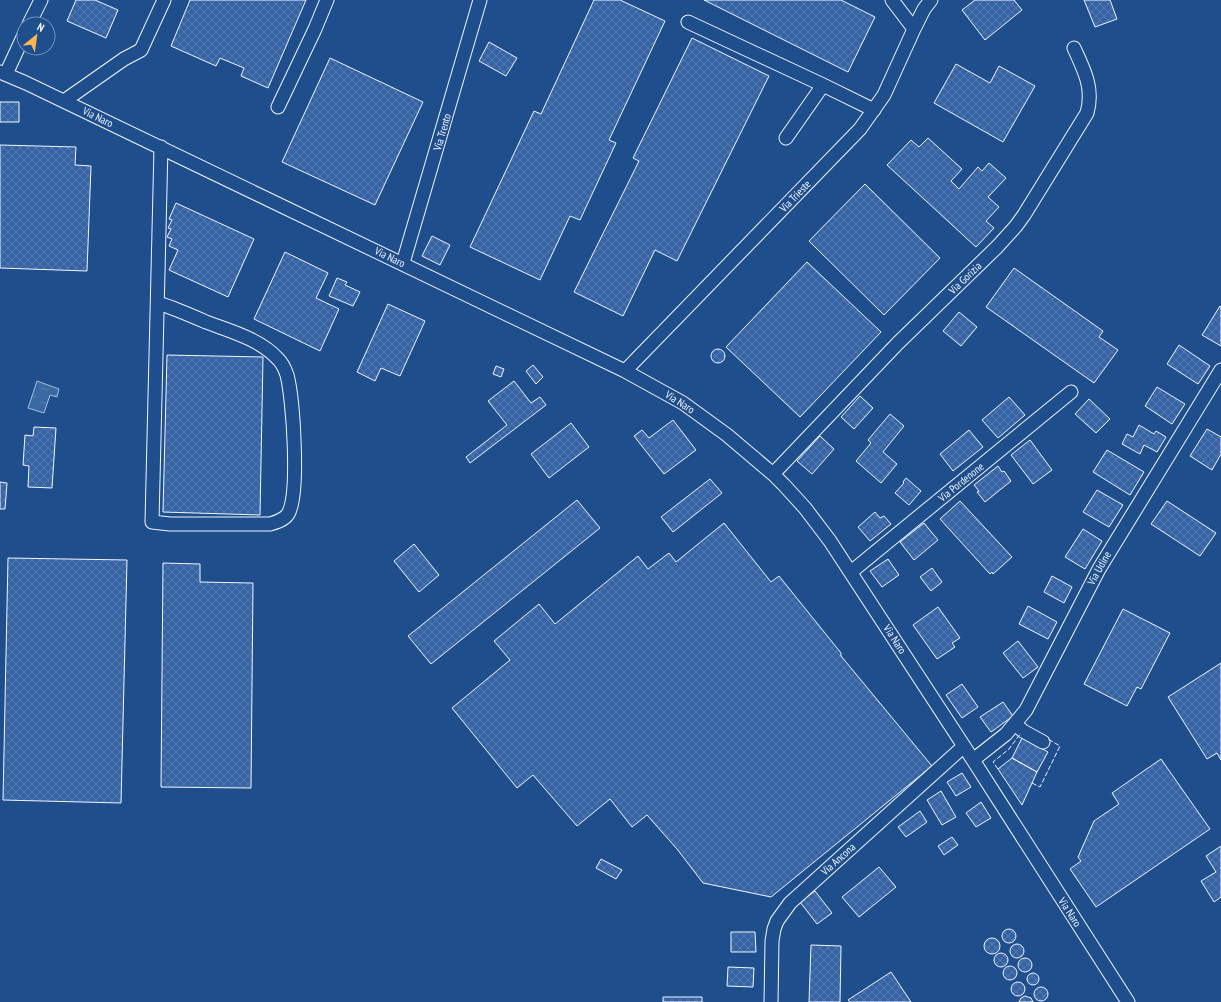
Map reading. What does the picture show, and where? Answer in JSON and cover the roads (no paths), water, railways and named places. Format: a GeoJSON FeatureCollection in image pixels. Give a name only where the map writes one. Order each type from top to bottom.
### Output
{"type":"FeatureCollection","features":[{"type":"Feature","properties":{"kind":"street"},"geometry":{"type":"LineString","coordinates":[[33,16],[41,0]]}},
{"type":"Feature","properties":{"kind":"street"},"geometry":{"type":"LineString","coordinates":[[64,101],[124,58],[140,50],[164,0]]}},
{"type":"Feature","properties":{"kind":"street"},"geometry":{"type":"LineString","coordinates":[[278,107],[327,0]]}},
{"type":"Feature","properties":{"kind":"street","name":"Via Trento"},"geometry":{"type":"LineString","coordinates":[[403,264],[480,0]]}},
{"type":"Feature","properties":{"kind":"street"},"geometry":{"type":"LineString","coordinates":[[892,0],[914,29]]}},
{"type":"Feature","properties":{"kind":"street","name":"Via Trieste"},"geometry":{"type":"LineString","coordinates":[[625,371],[860,129],[884,95],[914,29],[924,9],[931,0]]}},
{"type":"Feature","properties":{"kind":"street"},"geometry":{"type":"LineString","coordinates":[[688,22],[874,110]]}},
{"type":"Feature","properties":{"kind":"street","name":"Via Gorizia"},"geometry":{"type":"LineString","coordinates":[[773,474],[898,343],[1004,240],[1021,219],[1087,112],[1090,95],[1089,85],[1074,48]]}},
{"type":"Feature","properties":{"kind":"street"},"geometry":{"type":"LineString","coordinates":[[3,73],[16,49]]}},
{"type":"Feature","properties":{"kind":"street","name":"Via Naro"},"geometry":{"type":"LineString","coordinates":[[3,73],[625,371],[670,395],[697,412],[726,435],[773,474],[795,496],[813,518],[851,572],[1128,1002]]}},
{"type":"Feature","properties":{"kind":"street"},"geometry":{"type":"LineString","coordinates":[[786,138],[823,85]]}},
{"type":"Feature","properties":{"kind":"street"},"geometry":{"type":"LineString","coordinates":[[158,303],[252,340],[280,360],[290,387],[295,444],[292,506],[288,515],[280,521],[270,524],[170,524],[152,522],[161,148]]}},
{"type":"Feature","properties":{"kind":"street","name":"Via Udine"},"geometry":{"type":"LineString","coordinates":[[973,760],[1006,734],[1015,724],[1031,700],[1086,591],[1110,549],[1221,370]]}},
{"type":"Feature","properties":{"kind":"street","name":"Via Pordenone"},"geometry":{"type":"LineString","coordinates":[[851,572],[1071,392]]}},
{"type":"Feature","properties":{"kind":"street"},"geometry":{"type":"LineString","coordinates":[[1015,724],[1023,731],[1043,742]]}},
{"type":"Feature","properties":{"kind":"street","name":"Via Ancona"},"geometry":{"type":"LineString","coordinates":[[771,1002],[772,940],[777,920],[783,912],[790,903],[964,746]]}},
{"type":"Feature","properties":{"kind":"water"},"geometry":{"type":"Polygon","coordinates":[[[37,381],[59,389],[57,397],[50,395],[44,413],[28,408],[37,381]]]}}]}
